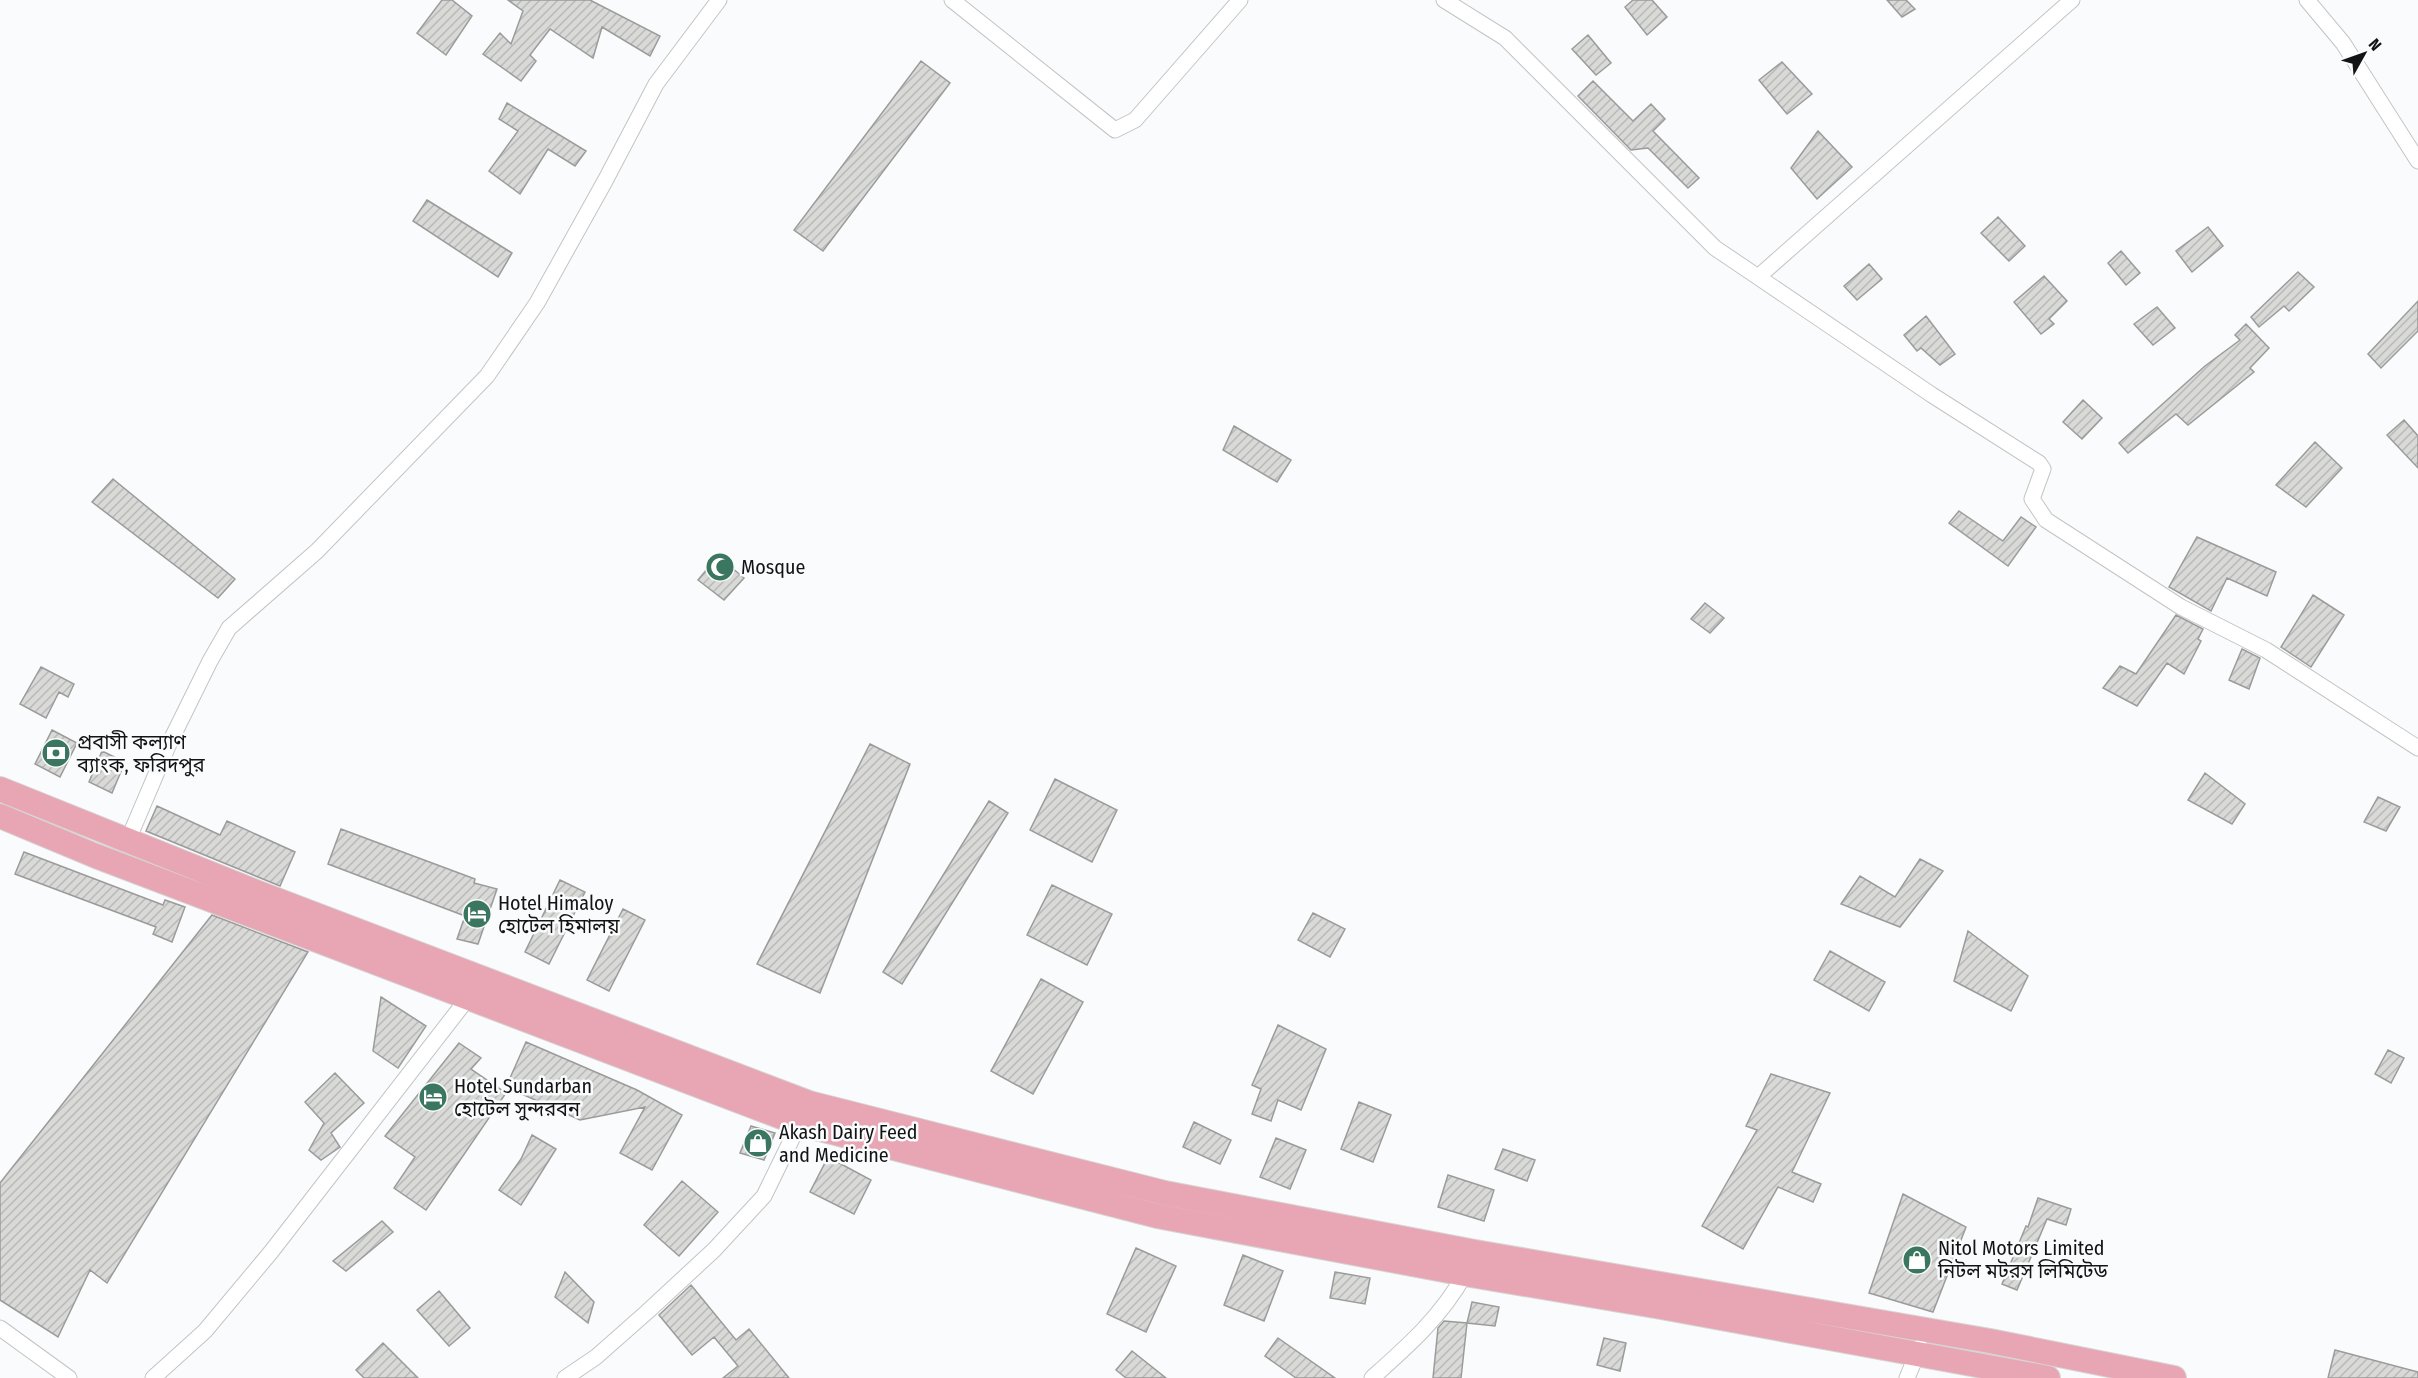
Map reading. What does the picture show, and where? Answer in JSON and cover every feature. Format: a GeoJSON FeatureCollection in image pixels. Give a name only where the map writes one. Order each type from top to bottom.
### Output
{"type":"FeatureCollection","features":[{"type":"Feature","properties":{"kind":"highway"},"geometry":{"type":"LineString","coordinates":[[0,789],[128,840],[256,905],[468,998],[638,1051]]}},
{"type":"Feature","properties":{"kind":"highway"},"geometry":{"type":"LineString","coordinates":[[0,816],[256,905],[805,1113],[1046,1188],[1157,1216],[1465,1274],[1663,1296]]}},
{"type":"Feature","properties":{"kind":"highway"},"geometry":{"type":"LineString","coordinates":[[805,1113],[1054,1164],[1165,1192],[1663,1296],[1920,1341],[2174,1378]]}},
{"type":"Feature","properties":{"kind":"highway"},"geometry":{"type":"LineString","coordinates":[[1046,1188],[1054,1164]]}},
{"type":"Feature","properties":{"kind":"highway"},"geometry":{"type":"LineString","coordinates":[[1157,1216],[1165,1192]]}},
{"type":"Feature","properties":{"kind":"highway"},"geometry":{"type":"LineString","coordinates":[[1920,1341],[2048,1378]]}},
{"type":"Feature","properties":{"kind":"street"},"geometry":{"type":"LineString","coordinates":[[128,840],[168,746],[229,628],[317,551],[487,376],[537,303],[656,84],[719,0]]}},
{"type":"Feature","properties":{"kind":"street"},"geometry":{"type":"LineString","coordinates":[[952,0],[1115,130],[1135,120],[1240,0]]}},
{"type":"Feature","properties":{"kind":"street"},"geometry":{"type":"LineString","coordinates":[[1444,0],[1505,38],[1715,248],[1932,395],[2039,463],[2043,469],[2032,499],[2046,520],[2181,607],[2266,650],[2418,748]]}},
{"type":"Feature","properties":{"kind":"street"},"geometry":{"type":"LineString","coordinates":[[1758,278],[2072,0]]}},
{"type":"Feature","properties":{"kind":"street"},"geometry":{"type":"LineString","coordinates":[[2307,0],[2343,44],[2418,161]]}},
{"type":"Feature","properties":{"kind":"street"},"geometry":{"type":"LineString","coordinates":[[153,1378],[205,1331],[271,1252],[468,998]]}},
{"type":"Feature","properties":{"kind":"street"},"geometry":{"type":"LineString","coordinates":[[566,1378],[596,1357],[647,1312],[714,1250],[764,1196],[805,1113]]}},
{"type":"Feature","properties":{"kind":"street"},"geometry":{"type":"LineString","coordinates":[[1372,1378],[1421,1335],[1448,1304],[1465,1274]]}},
{"type":"Feature","properties":{"kind":"street"},"geometry":{"type":"LineString","coordinates":[[0,1328],[69,1378]]}},
{"type":"Feature","properties":{"kind":"street"},"geometry":{"type":"LineString","coordinates":[[1907,1378],[1920,1341]]}},
{"type":"Feature","properties":{"kind":"building"},"geometry":{"type":"Polygon","coordinates":[[[442,0],[452,0],[472,16],[446,55],[417,33],[442,0]]]}},
{"type":"Feature","properties":{"kind":"building"},"geometry":{"type":"Polygon","coordinates":[[[508,0],[590,0],[660,36],[650,56],[602,27],[593,58],[550,29],[530,55],[536,61],[521,81],[483,54],[500,33],[511,44],[523,11],[508,0]]]}},
{"type":"Feature","properties":{"kind":"building"},"geometry":{"type":"Polygon","coordinates":[[[1633,0],[1652,0],[1667,17],[1647,35],[1625,7],[1633,0]]]}},
{"type":"Feature","properties":{"kind":"building"},"geometry":{"type":"Polygon","coordinates":[[[1887,0],[1906,0],[1915,9],[1902,17],[1887,0]]]}},
{"type":"Feature","properties":{"kind":"building"},"geometry":{"type":"Polygon","coordinates":[[[1588,35],[1611,63],[1596,75],[1572,49],[1588,35]]]}},
{"type":"Feature","properties":{"kind":"building"},"geometry":{"type":"Polygon","coordinates":[[[921,61],[950,83],[823,251],[794,230],[921,61]]]}},
{"type":"Feature","properties":{"kind":"building"},"geometry":{"type":"Polygon","coordinates":[[[1782,62],[1812,94],[1787,114],[1759,80],[1782,62]]]}},
{"type":"Feature","properties":{"kind":"building"},"geometry":{"type":"Polygon","coordinates":[[[1593,81],[1633,121],[1651,104],[1665,119],[1653,131],[1699,178],[1688,188],[1648,148],[1631,150],[1578,96],[1593,81]]]}},
{"type":"Feature","properties":{"kind":"building"},"geometry":{"type":"Polygon","coordinates":[[[507,103],[586,151],[575,166],[548,149],[520,194],[489,171],[518,131],[499,119],[507,103]]]}},
{"type":"Feature","properties":{"kind":"building"},"geometry":{"type":"Polygon","coordinates":[[[1818,131],[1852,167],[1817,199],[1791,168],[1818,131]]]}},
{"type":"Feature","properties":{"kind":"building"},"geometry":{"type":"Polygon","coordinates":[[[427,200],[512,253],[498,277],[413,221],[427,200]]]}},
{"type":"Feature","properties":{"kind":"building"},"geometry":{"type":"Polygon","coordinates":[[[1998,217],[2025,246],[2009,261],[1981,233],[1998,217]]]}},
{"type":"Feature","properties":{"kind":"building"},"geometry":{"type":"Polygon","coordinates":[[[2208,227],[2223,246],[2192,272],[2176,251],[2208,227]]]}},
{"type":"Feature","properties":{"kind":"building"},"geometry":{"type":"Polygon","coordinates":[[[2121,251],[2140,273],[2126,285],[2108,263],[2121,251]]]}},
{"type":"Feature","properties":{"kind":"building"},"geometry":{"type":"Polygon","coordinates":[[[1869,264],[1882,279],[1857,300],[1844,286],[1869,264]]]}},
{"type":"Feature","properties":{"kind":"building"},"geometry":{"type":"Polygon","coordinates":[[[2298,272],[2314,287],[2289,311],[2284,306],[2259,327],[2251,317],[2298,272]]]}},
{"type":"Feature","properties":{"kind":"building"},"geometry":{"type":"Polygon","coordinates":[[[2044,276],[2067,301],[2049,319],[2054,324],[2041,334],[2014,302],[2044,276]]]}},
{"type":"Feature","properties":{"kind":"building"},"geometry":{"type":"Polygon","coordinates":[[[2418,301],[2418,331],[2381,368],[2368,354],[2418,301]]]}},
{"type":"Feature","properties":{"kind":"building"},"geometry":{"type":"Polygon","coordinates":[[[2157,307],[2175,328],[2153,345],[2134,324],[2157,307]]]}},
{"type":"Feature","properties":{"kind":"building"},"geometry":{"type":"Polygon","coordinates":[[[1926,316],[1955,354],[1940,365],[1921,348],[1917,351],[1904,335],[1926,316]]]}},
{"type":"Feature","properties":{"kind":"building"},"geometry":{"type":"Polygon","coordinates":[[[2246,324],[2269,348],[2250,368],[2254,372],[2188,425],[2176,414],[2128,453],[2119,443],[2205,366],[2240,340],[2235,335],[2246,324]]]}},
{"type":"Feature","properties":{"kind":"building"},"geometry":{"type":"Polygon","coordinates":[[[2083,400],[2102,418],[2082,439],[2063,422],[2083,400]]]}},
{"type":"Feature","properties":{"kind":"building"},"geometry":{"type":"Polygon","coordinates":[[[2404,420],[2418,436],[2418,468],[2387,435],[2404,420]]]}},
{"type":"Feature","properties":{"kind":"building"},"geometry":{"type":"Polygon","coordinates":[[[1234,426],[1291,460],[1277,482],[1223,450],[1234,426]]]}},
{"type":"Feature","properties":{"kind":"building"},"geometry":{"type":"Polygon","coordinates":[[[2315,442],[2342,468],[2306,507],[2276,485],[2315,442]]]}},
{"type":"Feature","properties":{"kind":"building"},"geometry":{"type":"Polygon","coordinates":[[[113,479],[235,579],[218,598],[92,502],[113,479]]]}},
{"type":"Feature","properties":{"kind":"building"},"geometry":{"type":"Polygon","coordinates":[[[1959,511],[2003,541],[2021,517],[2036,527],[2008,566],[1949,523],[1959,511]]]}},
{"type":"Feature","properties":{"kind":"building"},"geometry":{"type":"Polygon","coordinates":[[[2197,537],[2276,572],[2267,596],[2227,578],[2211,611],[2169,587],[2197,537]]]}},
{"type":"Feature","properties":{"kind":"building","name":"Mosque"},"geometry":{"type":"Polygon","coordinates":[[[718,556],[744,578],[724,600],[698,580],[718,556]]]}},
{"type":"Feature","properties":{"kind":"building"},"geometry":{"type":"Polygon","coordinates":[[[2313,595],[2344,615],[2311,667],[2281,647],[2313,595]]]}},
{"type":"Feature","properties":{"kind":"building"},"geometry":{"type":"Polygon","coordinates":[[[1705,603],[1724,618],[1710,633],[1691,619],[1705,603]]]}},
{"type":"Feature","properties":{"kind":"building"},"geometry":{"type":"Polygon","coordinates":[[[2176,615],[2203,629],[2198,639],[2201,641],[2184,674],[2167,663],[2137,706],[2103,688],[2120,666],[2136,674],[2176,615]]]}},
{"type":"Feature","properties":{"kind":"building"},"geometry":{"type":"Polygon","coordinates":[[[2242,649],[2260,658],[2249,689],[2229,680],[2242,649]]]}},
{"type":"Feature","properties":{"kind":"building"},"geometry":{"type":"Polygon","coordinates":[[[41,667],[74,684],[68,697],[59,692],[46,718],[20,704],[41,667]]]}},
{"type":"Feature","properties":{"kind":"building","name":"প্রবাসী কল্যাণ ব্যাংক, ফরিদপুর"},"geometry":{"type":"Polygon","coordinates":[[[52,730],[77,743],[60,777],[35,764],[52,730]]]}},
{"type":"Feature","properties":{"kind":"building"},"geometry":{"type":"Polygon","coordinates":[[[870,744],[910,764],[820,993],[757,964],[870,744]]]}},
{"type":"Feature","properties":{"kind":"building"},"geometry":{"type":"Polygon","coordinates":[[[102,751],[125,762],[112,793],[89,782],[102,751]]]}},
{"type":"Feature","properties":{"kind":"building"},"geometry":{"type":"Polygon","coordinates":[[[2205,773],[2245,804],[2232,824],[2188,800],[2205,773]]]}},
{"type":"Feature","properties":{"kind":"building"},"geometry":{"type":"Polygon","coordinates":[[[1055,779],[1117,810],[1092,862],[1030,830],[1055,779]]]}},
{"type":"Feature","properties":{"kind":"building"},"geometry":{"type":"Polygon","coordinates":[[[2378,797],[2400,807],[2386,831],[2364,822],[2378,797]]]}},
{"type":"Feature","properties":{"kind":"building"},"geometry":{"type":"Polygon","coordinates":[[[989,801],[1008,813],[902,984],[883,972],[989,801]]]}},
{"type":"Feature","properties":{"kind":"building"},"geometry":{"type":"Polygon","coordinates":[[[157,806],[220,835],[227,821],[295,852],[280,886],[146,831],[157,806]]]}},
{"type":"Feature","properties":{"kind":"building"},"geometry":{"type":"Polygon","coordinates":[[[341,829],[475,879],[474,883],[497,889],[478,944],[457,939],[465,916],[328,864],[341,829]]]}},
{"type":"Feature","properties":{"kind":"building"},"geometry":{"type":"Polygon","coordinates":[[[24,852],[163,905],[165,900],[185,907],[172,942],[153,934],[156,927],[15,874],[24,852]]]}},
{"type":"Feature","properties":{"kind":"building"},"geometry":{"type":"Polygon","coordinates":[[[1920,859],[1943,871],[1900,927],[1841,904],[1860,876],[1895,897],[1920,859]]]}},
{"type":"Feature","properties":{"kind":"building"},"geometry":{"type":"Polygon","coordinates":[[[560,880],[585,892],[549,964],[525,952],[560,880]]]}},
{"type":"Feature","properties":{"kind":"building"},"geometry":{"type":"Polygon","coordinates":[[[1052,885],[1112,914],[1087,965],[1027,935],[1052,885]]]}},
{"type":"Feature","properties":{"kind":"building"},"geometry":{"type":"Polygon","coordinates":[[[623,909],[645,920],[609,991],[587,980],[623,909]]]}},
{"type":"Feature","properties":{"kind":"building"},"geometry":{"type":"Polygon","coordinates":[[[1313,913],[1345,929],[1330,957],[1298,940],[1313,913]]]}},
{"type":"Feature","properties":{"kind":"building"},"geometry":{"type":"Polygon","coordinates":[[[212,915],[308,952],[107,1283],[90,1270],[58,1337],[0,1300],[0,1183],[212,915]]]}},
{"type":"Feature","properties":{"kind":"building"},"geometry":{"type":"Polygon","coordinates":[[[1968,931],[2028,976],[2011,1011],[1954,981],[1968,931]]]}},
{"type":"Feature","properties":{"kind":"building"},"geometry":{"type":"Polygon","coordinates":[[[1830,951],[1885,982],[1869,1011],[1814,980],[1830,951]]]}},
{"type":"Feature","properties":{"kind":"building"},"geometry":{"type":"Polygon","coordinates":[[[1041,979],[1083,1002],[1033,1094],[991,1071],[1041,979]]]}},
{"type":"Feature","properties":{"kind":"building"},"geometry":{"type":"Polygon","coordinates":[[[381,997],[426,1026],[398,1068],[373,1051],[381,997]]]}},
{"type":"Feature","properties":{"kind":"building"},"geometry":{"type":"Polygon","coordinates":[[[1278,1025],[1326,1049],[1301,1110],[1278,1100],[1271,1121],[1252,1114],[1261,1089],[1252,1085],[1278,1025]]]}},
{"type":"Feature","properties":{"kind":"building"},"geometry":{"type":"Polygon","coordinates":[[[526,1042],[637,1090],[682,1115],[652,1170],[620,1153],[645,1107],[580,1120],[506,1087],[526,1042]]]}},
{"type":"Feature","properties":{"kind":"building"},"geometry":{"type":"Polygon","coordinates":[[[459,1043],[481,1058],[471,1069],[506,1093],[426,1210],[394,1188],[415,1157],[385,1136],[459,1043]]]}},
{"type":"Feature","properties":{"kind":"building"},"geometry":{"type":"Polygon","coordinates":[[[2388,1050],[2404,1058],[2391,1083],[2375,1074],[2388,1050]]]}},
{"type":"Feature","properties":{"kind":"building"},"geometry":{"type":"Polygon","coordinates":[[[335,1073],[364,1103],[331,1133],[340,1147],[321,1160],[309,1150],[324,1123],[305,1102],[335,1073]]]}},
{"type":"Feature","properties":{"kind":"building"},"geometry":{"type":"Polygon","coordinates":[[[1771,1074],[1830,1093],[1792,1172],[1821,1184],[1813,1202],[1778,1187],[1743,1249],[1702,1226],[1757,1130],[1746,1126],[1771,1074]]]}},
{"type":"Feature","properties":{"kind":"building"},"geometry":{"type":"Polygon","coordinates":[[[1359,1102],[1391,1115],[1373,1162],[1341,1149],[1359,1102]]]}},
{"type":"Feature","properties":{"kind":"building"},"geometry":{"type":"Polygon","coordinates":[[[1194,1122],[1231,1140],[1220,1164],[1183,1147],[1194,1122]]]}},
{"type":"Feature","properties":{"kind":"building","name":"Akash Dairy Feed and Medicine"},"geometry":{"type":"Polygon","coordinates":[[[751,1126],[775,1133],[764,1160],[740,1153],[751,1126]]]}},
{"type":"Feature","properties":{"kind":"building"},"geometry":{"type":"Polygon","coordinates":[[[532,1135],[556,1149],[521,1205],[499,1190],[521,1159],[532,1135]]]}},
{"type":"Feature","properties":{"kind":"building"},"geometry":{"type":"Polygon","coordinates":[[[1276,1138],[1306,1150],[1290,1189],[1260,1177],[1276,1138]]]}},
{"type":"Feature","properties":{"kind":"building"},"geometry":{"type":"Polygon","coordinates":[[[1503,1149],[1535,1160],[1527,1181],[1495,1169],[1503,1149]]]}},
{"type":"Feature","properties":{"kind":"building"},"geometry":{"type":"Polygon","coordinates":[[[828,1157],[871,1180],[854,1214],[810,1192],[828,1157]]]}},
{"type":"Feature","properties":{"kind":"building"},"geometry":{"type":"Polygon","coordinates":[[[1448,1175],[1494,1190],[1484,1221],[1438,1207],[1448,1175]]]}},
{"type":"Feature","properties":{"kind":"building"},"geometry":{"type":"Polygon","coordinates":[[[682,1181],[718,1212],[679,1256],[644,1225],[682,1181]]]}},
{"type":"Feature","properties":{"kind":"building","name":"Nitol Motors Limited নিটল মটরস লিমিটেড"},"geometry":{"type":"Polygon","coordinates":[[[1903,1194],[1966,1227],[1933,1312],[1869,1293],[1903,1194]]]}},
{"type":"Feature","properties":{"kind":"building"},"geometry":{"type":"Polygon","coordinates":[[[2038,1198],[2071,1209],[2066,1225],[2047,1219],[2017,1290],[2002,1284],[2026,1226],[2028,1227],[2038,1198]]]}},
{"type":"Feature","properties":{"kind":"building"},"geometry":{"type":"Polygon","coordinates":[[[382,1221],[393,1232],[346,1271],[333,1261],[382,1221]]]}},
{"type":"Feature","properties":{"kind":"building"},"geometry":{"type":"Polygon","coordinates":[[[1136,1248],[1176,1266],[1146,1332],[1107,1314],[1136,1248]]]}},
{"type":"Feature","properties":{"kind":"building"},"geometry":{"type":"Polygon","coordinates":[[[1243,1255],[1283,1271],[1264,1321],[1224,1305],[1243,1255]]]}},
{"type":"Feature","properties":{"kind":"building"},"geometry":{"type":"Polygon","coordinates":[[[565,1272],[594,1302],[588,1323],[555,1297],[565,1272]]]}},
{"type":"Feature","properties":{"kind":"building"},"geometry":{"type":"Polygon","coordinates":[[[1335,1272],[1370,1278],[1365,1304],[1330,1298],[1335,1272]]]}},
{"type":"Feature","properties":{"kind":"building"},"geometry":{"type":"Polygon","coordinates":[[[691,1285],[736,1340],[749,1329],[789,1378],[723,1378],[738,1366],[714,1337],[692,1355],[659,1315],[691,1285]]]}},
{"type":"Feature","properties":{"kind":"building"},"geometry":{"type":"Polygon","coordinates":[[[439,1291],[470,1328],[449,1346],[417,1310],[439,1291]]]}},
{"type":"Feature","properties":{"kind":"building"},"geometry":{"type":"Polygon","coordinates":[[[1472,1302],[1499,1307],[1495,1326],[1467,1323],[1472,1302]]]}},
{"type":"Feature","properties":{"kind":"building"},"geometry":{"type":"Polygon","coordinates":[[[1444,1321],[1467,1323],[1461,1378],[1433,1378],[1438,1328],[1444,1321]]]}},
{"type":"Feature","properties":{"kind":"building"},"geometry":{"type":"Polygon","coordinates":[[[1278,1338],[1335,1378],[1296,1378],[1265,1356],[1278,1338]]]}},
{"type":"Feature","properties":{"kind":"building"},"geometry":{"type":"Polygon","coordinates":[[[1604,1338],[1626,1343],[1620,1371],[1597,1365],[1604,1338]]]}},
{"type":"Feature","properties":{"kind":"building"},"geometry":{"type":"Polygon","coordinates":[[[383,1343],[418,1378],[364,1378],[356,1370],[383,1343]]]}},
{"type":"Feature","properties":{"kind":"building"},"geometry":{"type":"Polygon","coordinates":[[[2335,1350],[2418,1372],[2418,1378],[2328,1378],[2335,1350]]]}},
{"type":"Feature","properties":{"kind":"building"},"geometry":{"type":"Polygon","coordinates":[[[1132,1351],[1166,1378],[1126,1378],[1116,1370],[1132,1351]]]}},
{"type":"Feature","properties":{"kind":"place","name":"Mosque"},"geometry":{"type":"Point","coordinates":[720,567]}},
{"type":"Feature","properties":{"kind":"place","name":"প্রবাসী কল্যাণ ব্যাংক, ফরিদপুর"},"geometry":{"type":"Point","coordinates":[56,753]}},
{"type":"Feature","properties":{"kind":"place","name":"Hotel Himaloy হোটেল হিমালয়"},"geometry":{"type":"Point","coordinates":[477,914]}},
{"type":"Feature","properties":{"kind":"place","name":"Hotel Sundarban হোটেল সুন্দরবন"},"geometry":{"type":"Point","coordinates":[433,1097]}},
{"type":"Feature","properties":{"kind":"place","name":"Akash Dairy Feed and Medicine"},"geometry":{"type":"Point","coordinates":[758,1143]}},
{"type":"Feature","properties":{"kind":"place","name":"Nitol Motors Limited নিটল মটরস লিমিটেড"},"geometry":{"type":"Point","coordinates":[1917,1260]}}]}
